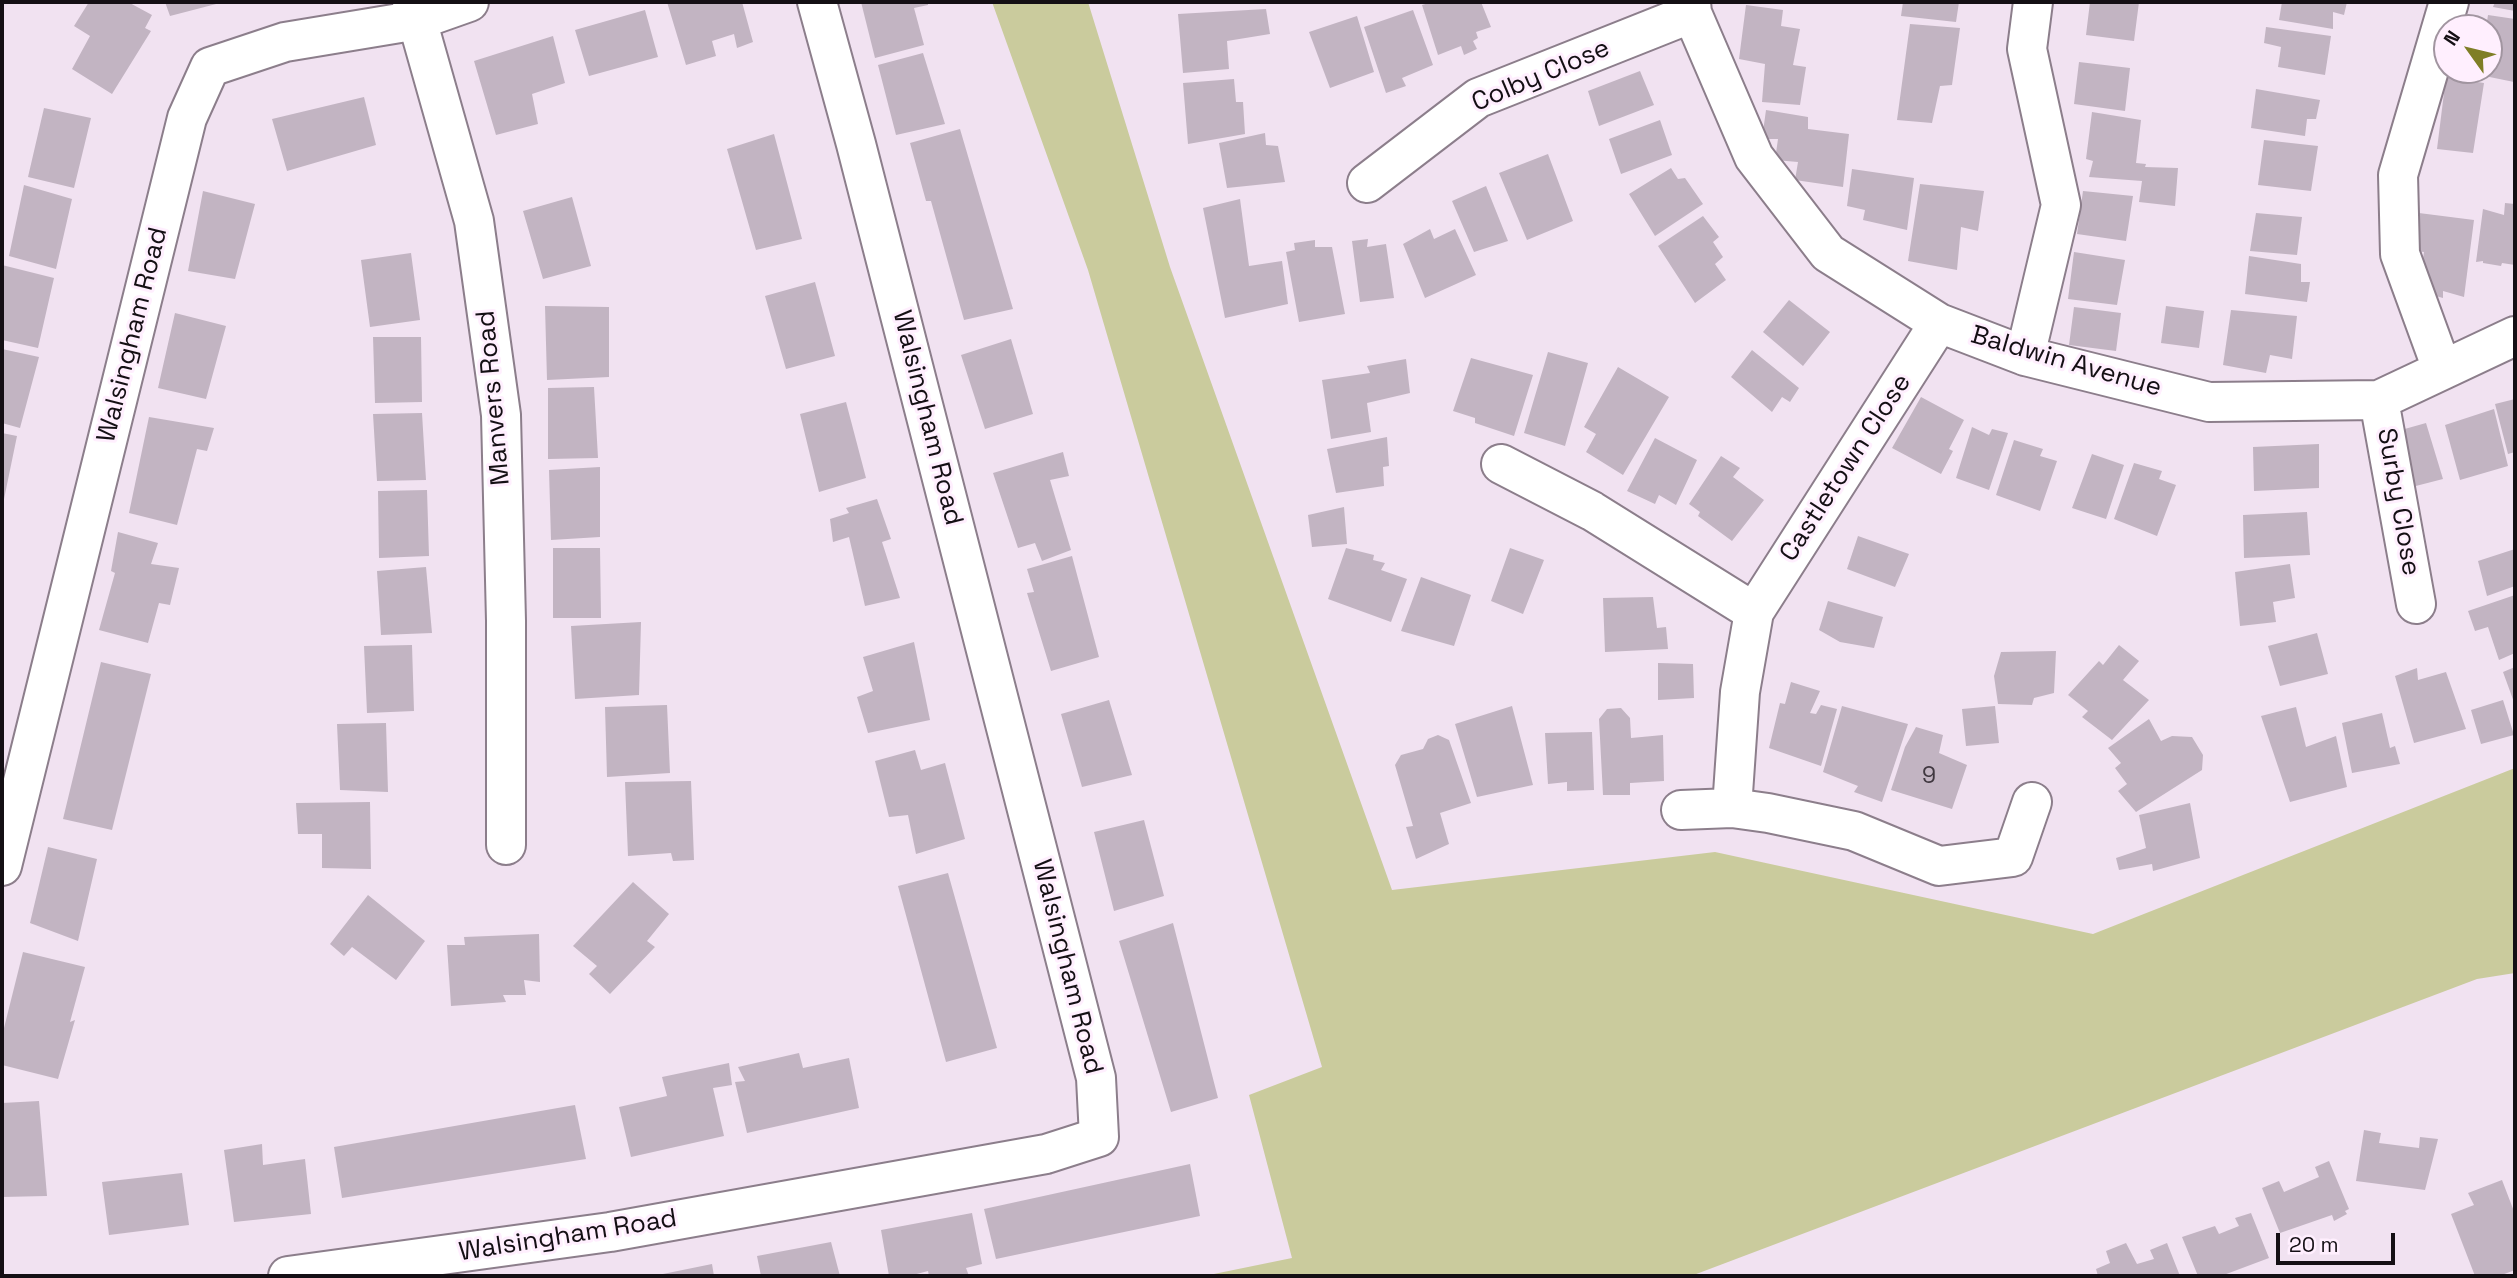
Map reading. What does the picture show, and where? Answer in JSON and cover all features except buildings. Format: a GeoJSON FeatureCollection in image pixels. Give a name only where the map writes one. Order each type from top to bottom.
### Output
{"type":"FeatureCollection","features":[{"type":"Feature","properties":{"kind":"street","name":"Walsingham Road"},"geometry":{"type":"LineString","coordinates":[[2,866],[187,118],[210,67],[285,42],[415,11],[469,2]]}},
{"type":"Feature","properties":{"kind":"street","name":"Walsingham Road"},"geometry":{"type":"LineString","coordinates":[[288,1276],[610,1231],[1045,1154],[1099,1136],[1096,1078],[867,184],[817,2]]}},
{"type":"Feature","properties":{"kind":"street"},"geometry":{"type":"LineString","coordinates":[[2025,356],[2060,205],[2027,49],[2034,2]]}},
{"type":"Feature","properties":{"kind":"street"},"geometry":{"type":"LineString","coordinates":[[2442,369],[2400,254],[2398,175],[2449,2]]}},
{"type":"Feature","properties":{"kind":"street","name":"Baldwin Avenue"},"geometry":{"type":"LineString","coordinates":[[1692,8],[1754,157],[1828,253],[1939,323],[2025,356],[2209,402],[2379,400],[2515,336]]}},
{"type":"Feature","properties":{"kind":"street","name":"Colby Close"},"geometry":{"type":"LineString","coordinates":[[1367,183],[1478,98],[1692,8]]}},
{"type":"Feature","properties":{"kind":"street","name":"Manvers Road"},"geometry":{"type":"LineString","coordinates":[[415,11],[474,221],[501,415],[506,621],[506,845]]}},
{"type":"Feature","properties":{"kind":"street","name":"Castletown Close"},"geometry":{"type":"LineString","coordinates":[[1732,808],[1740,692],[1754,612],[1939,323]]}},
{"type":"Feature","properties":{"kind":"street","name":"Surby Close"},"geometry":{"type":"LineString","coordinates":[[2379,400],[2416,604]]}},
{"type":"Feature","properties":{"kind":"street"},"geometry":{"type":"LineString","coordinates":[[1501,464],[1592,511],[1754,612]]}},
{"type":"Feature","properties":{"kind":"street"},"geometry":{"type":"LineString","coordinates":[[1681,810],[1732,808],[1854,831],[1938,866],[2013,857],[2032,802]]}},
{"type":"Feature","properties":{"kind":"green space"},"geometry":{"type":"Polygon","coordinates":[[[992,2],[1088,2],[1170,267],[1392,890],[1715,852],[2093,934],[2515,768],[2515,973],[2477,979],[1691,1276],[1204,1276],[1292,1258],[1249,1095],[1322,1067],[1088,270],[992,2]]]}}]}
